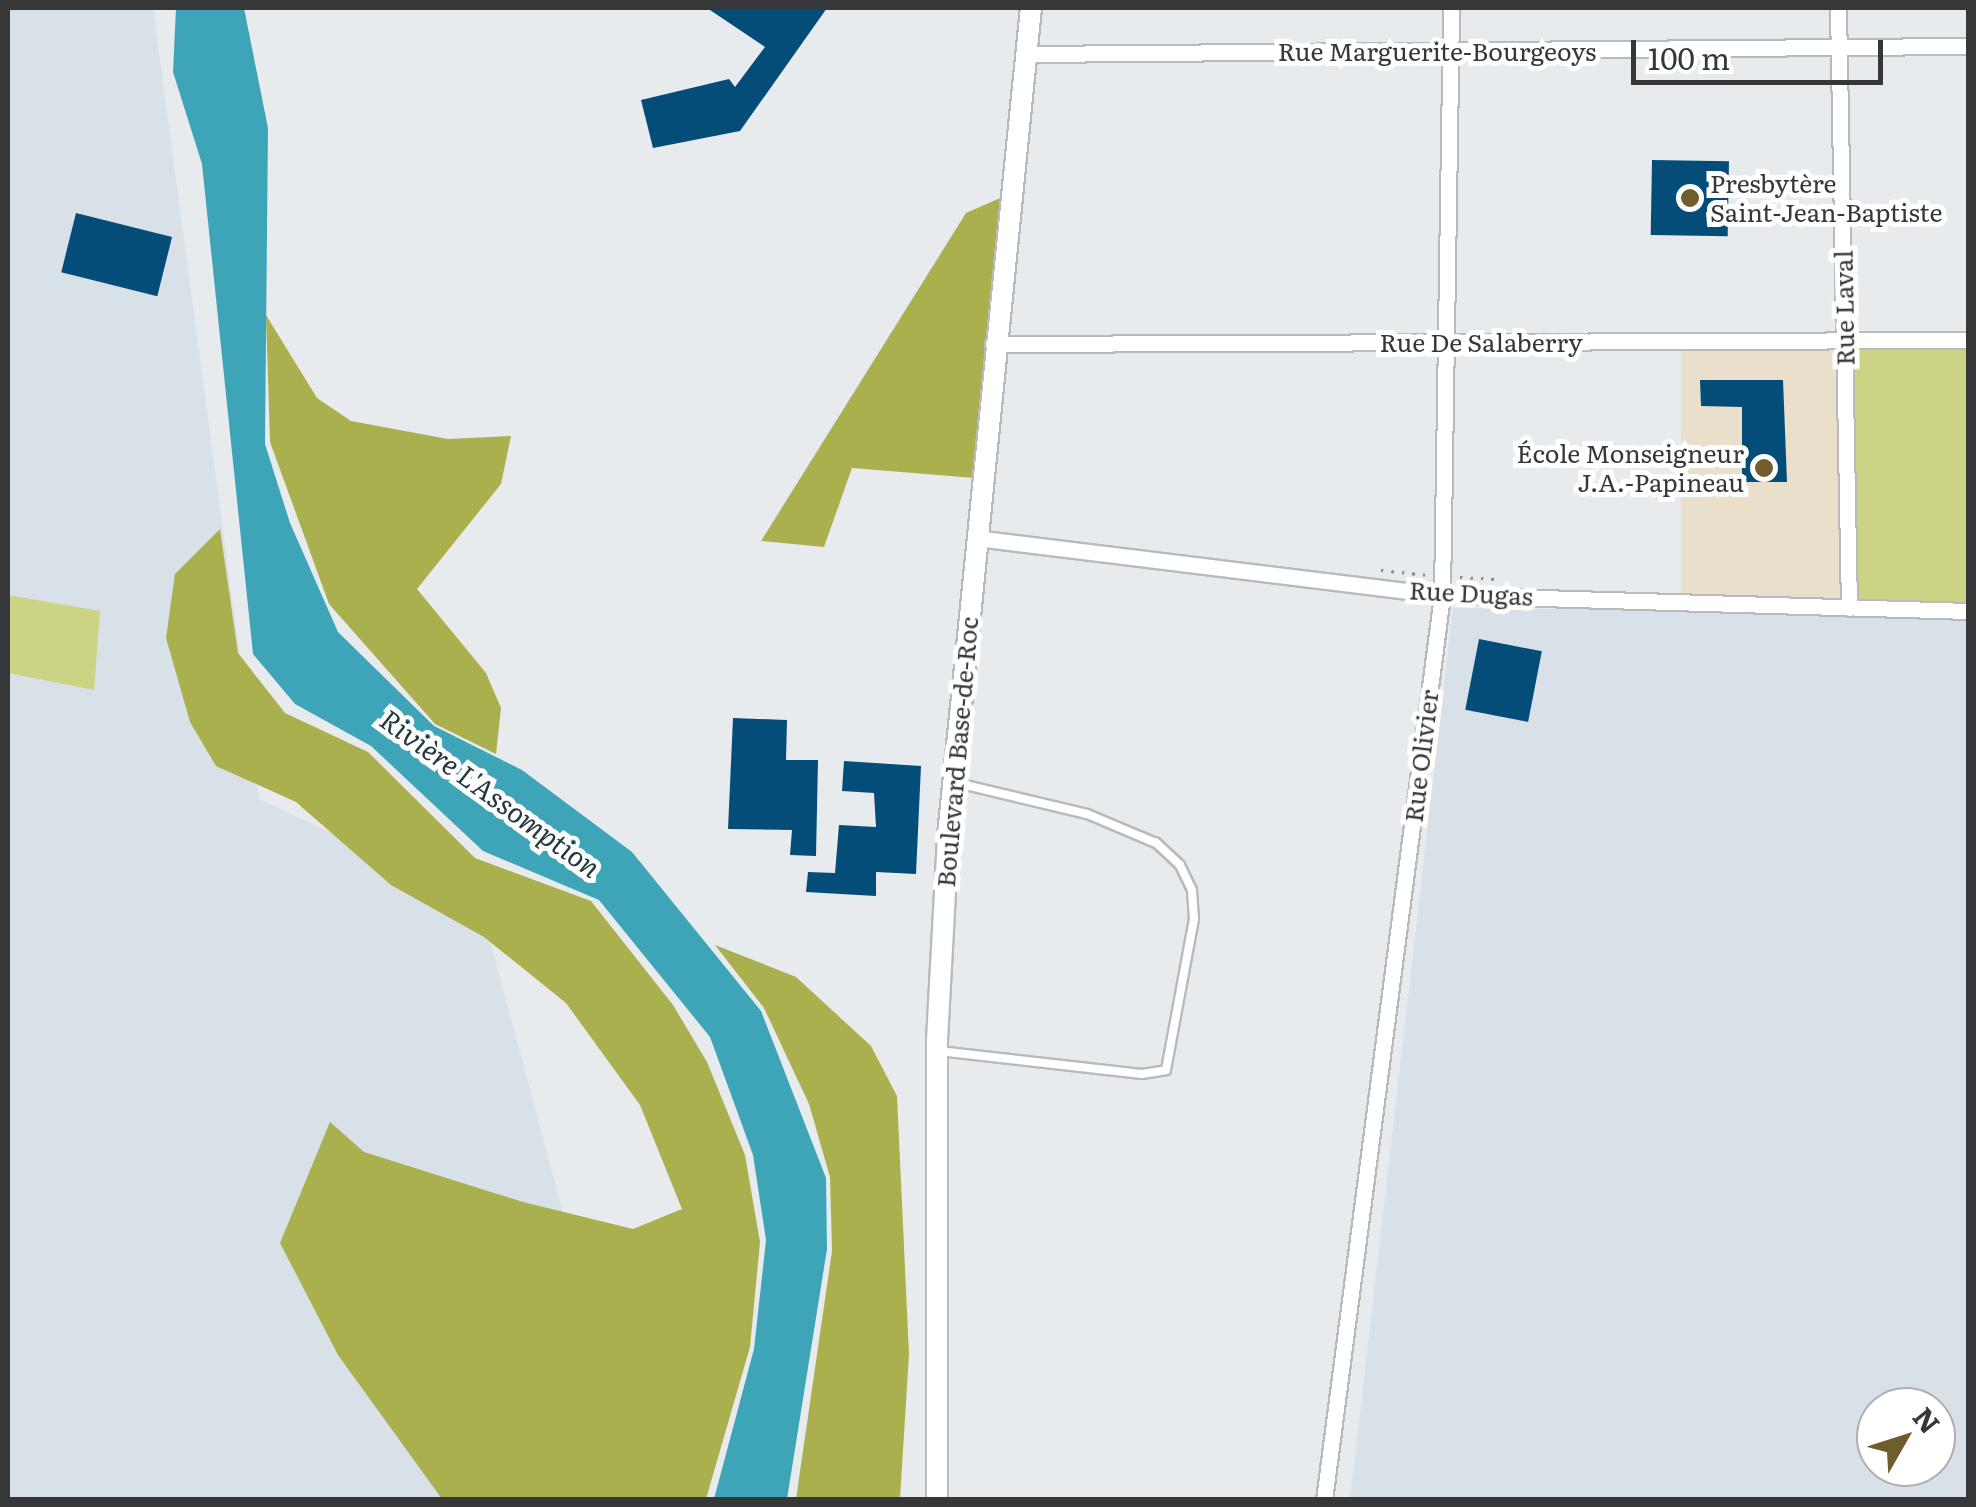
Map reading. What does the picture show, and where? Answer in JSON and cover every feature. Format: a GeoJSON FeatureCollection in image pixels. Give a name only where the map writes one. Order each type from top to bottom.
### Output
{"type":"FeatureCollection","features":[{"type":"Feature","properties":{"kind":"street","name":"Boulevard Base-de-Roc"},"geometry":{"type":"LineString","coordinates":[[936,1500],[937,1050],[952,782],[993,344],[1031,8]]}},
{"type":"Feature","properties":{"kind":"street","name":"Rue Olivier"},"geometry":{"type":"LineString","coordinates":[[1324,1500],[1442,594],[1451,8]]}},
{"type":"Feature","properties":{"kind":"street","name":"Rue Laval"},"geometry":{"type":"LineString","coordinates":[[1838,8],[1849,608]]}},
{"type":"Feature","properties":{"kind":"street","name":"Rue Marguerite-Bourgeoys"},"geometry":{"type":"LineString","coordinates":[[1026,54],[1968,46]]}},
{"type":"Feature","properties":{"kind":"street","name":"Rue De Salaberry"},"geometry":{"type":"LineString","coordinates":[[993,344],[1968,340]]}},
{"type":"Feature","properties":{"kind":"street","name":"Rue Dugas"},"geometry":{"type":"LineString","coordinates":[[976,538],[1442,594],[1968,612]]}},
{"type":"Feature","properties":{"kind":"lane"},"geometry":{"type":"LineString","coordinates":[[937,1050],[1142,1074],[1166,1070],[1194,919],[1192,890],[1180,865],[1156,843],[1088,814],[952,782]]}},
{"type":"Feature","properties":{"kind":"path"},"geometry":{"type":"LineString","coordinates":[[1365,568],[1500,579]]}},
{"type":"Feature","properties":{"kind":"shaded area"},"geometry":{"type":"Polygon","coordinates":[[[8,8],[153,8],[259,799],[400,865],[486,925],[577,1265],[534,1499],[8,1500],[8,8]]]}},
{"type":"Feature","properties":{"kind":"shaded area","name":"École Monseigneur J.A.-Papineau"},"geometry":{"type":"Polygon","coordinates":[[[1681,341],[1844,341],[1844,602],[1681,602],[1681,341]]]}},
{"type":"Feature","properties":{"kind":"shaded area"},"geometry":{"type":"Polygon","coordinates":[[[1453,608],[1968,614],[1968,1499],[1350,1500],[1453,608]]]}},
{"type":"Feature","properties":{"kind":"green space"},"geometry":{"type":"Polygon","coordinates":[[[1005,196],[975,478],[852,468],[824,547],[761,541],[966,213],[1005,196]]]}},
{"type":"Feature","properties":{"kind":"green space"},"geometry":{"type":"Polygon","coordinates":[[[266,315],[317,398],[351,421],[448,439],[511,436],[501,484],[417,589],[486,673],[501,708],[496,754],[435,724],[329,604],[270,442],[266,315]]]}},
{"type":"Feature","properties":{"kind":"green space"},"geometry":{"type":"Polygon","coordinates":[[[1844,340],[1968,340],[1968,609],[1844,609],[1844,340]]]}},
{"type":"Feature","properties":{"kind":"green space"},"geometry":{"type":"Polygon","coordinates":[[[220,529],[238,653],[285,713],[368,752],[475,858],[591,901],[673,1005],[707,1062],[745,1155],[760,1242],[750,1347],[706,1499],[442,1499],[338,1355],[280,1243],[330,1122],[364,1152],[523,1202],[633,1229],[682,1209],[640,1105],[566,1003],[484,937],[391,885],[296,802],[216,766],[190,722],[166,638],[175,574],[220,529]]]}},
{"type":"Feature","properties":{"kind":"green space"},"geometry":{"type":"Polygon","coordinates":[[[8,595],[100,611],[94,690],[8,673],[8,595]]]}},
{"type":"Feature","properties":{"kind":"green space"},"geometry":{"type":"Polygon","coordinates":[[[715,945],[796,977],[871,1046],[897,1096],[909,1354],[900,1499],[796,1499],[832,1251],[830,1177],[809,1104],[764,1008],[715,945]]]}},
{"type":"Feature","properties":{"kind":"water","name":"Rivière L'Assomption"},"geometry":{"type":"Polygon","coordinates":[[[176,8],[244,8],[268,128],[265,444],[290,523],[338,632],[434,726],[522,770],[632,852],[761,1011],[826,1178],[827,1249],[787,1499],[714,1499],[754,1349],[766,1240],[753,1155],[710,1037],[599,900],[483,851],[371,746],[295,704],[253,654],[202,164],[173,72],[176,8]]]}},
{"type":"Feature","properties":{"kind":"building"},"geometry":{"type":"Polygon","coordinates":[[[707,8],[827,8],[740,131],[653,148],[641,100],[729,79],[735,87],[765,47],[707,8]]]}},
{"type":"Feature","properties":{"kind":"building","name":"Presbytère Saint-Jean-Baptiste"},"geometry":{"type":"Polygon","coordinates":[[[1652,160],[1729,161],[1728,236],[1651,235],[1652,160]]]}},
{"type":"Feature","properties":{"kind":"building"},"geometry":{"type":"Polygon","coordinates":[[[76,213],[172,237],[157,296],[61,272],[76,213]]]}},
{"type":"Feature","properties":{"kind":"building"},"geometry":{"type":"Polygon","coordinates":[[[1700,380],[1783,380],[1787,482],[1742,482],[1742,407],[1701,406],[1700,380]]]}},
{"type":"Feature","properties":{"kind":"building"},"geometry":{"type":"Polygon","coordinates":[[[1479,639],[1542,651],[1528,722],[1465,710],[1479,639]]]}},
{"type":"Feature","properties":{"kind":"building"},"geometry":{"type":"Polygon","coordinates":[[[733,718],[787,720],[786,760],[818,760],[816,856],[790,855],[792,830],[728,829],[733,718]]]}},
{"type":"Feature","properties":{"kind":"building"},"geometry":{"type":"Polygon","coordinates":[[[844,761],[921,766],[916,874],[876,872],[876,896],[806,892],[808,872],[835,873],[839,825],[876,827],[874,793],[842,791],[844,761]]]}},
{"type":"Feature","properties":{"kind":"place","name":"Presbytère Saint-Jean-Baptiste"},"geometry":{"type":"Point","coordinates":[1690,198]}},
{"type":"Feature","properties":{"kind":"place","name":"École Monseigneur J.A.-Papineau"},"geometry":{"type":"Point","coordinates":[1764,468]}}]}
